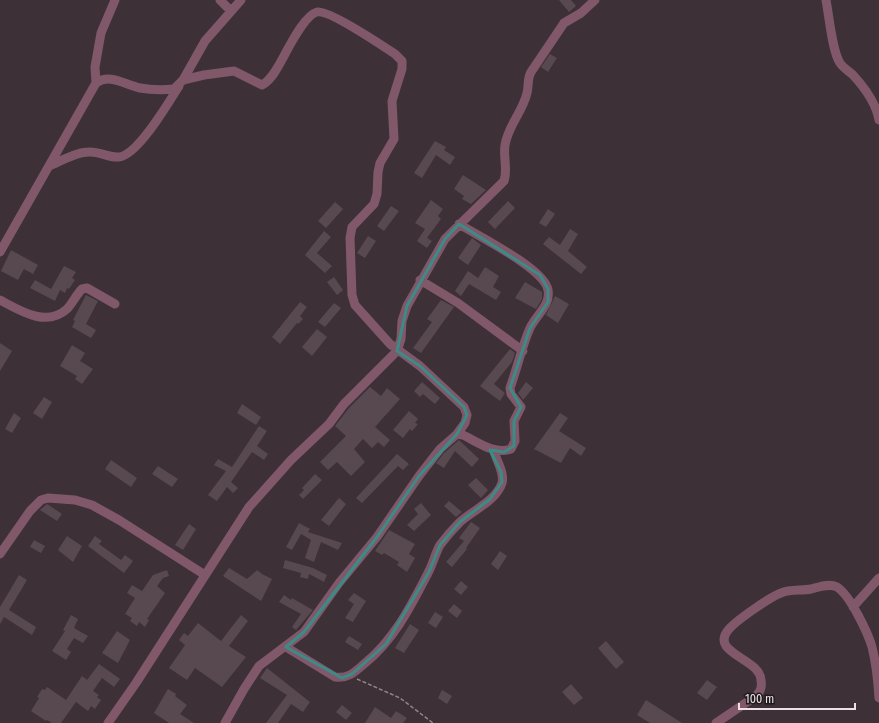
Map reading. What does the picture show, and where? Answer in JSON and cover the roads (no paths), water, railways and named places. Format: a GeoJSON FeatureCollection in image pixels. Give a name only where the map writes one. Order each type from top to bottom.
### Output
{"type":"FeatureCollection","features":[{"type":"Feature","properties":{"kind":"street"},"geometry":{"type":"LineString","coordinates":[[96,83],[95,67],[101,32],[115,0]]}},
{"type":"Feature","properties":{"kind":"street"},"geometry":{"type":"LineString","coordinates":[[220,0],[231,11]]}},
{"type":"Feature","properties":{"kind":"street"},"geometry":{"type":"LineString","coordinates":[[49,166],[89,152],[120,157],[130,152],[140,141],[181,83],[205,41],[241,0]]}},
{"type":"Feature","properties":{"kind":"street"},"geometry":{"type":"LineString","coordinates":[[108,723],[136,683],[249,507],[291,460],[324,429],[344,404],[396,350],[401,339],[402,321],[406,306],[445,239],[504,181],[507,173],[504,152],[505,142],[526,97],[528,78],[531,72],[564,23],[581,13],[595,0]]}},
{"type":"Feature","properties":{"kind":"street"},"geometry":{"type":"LineString","coordinates":[[826,0],[833,42],[840,62],[866,91],[877,109],[879,120]]}},
{"type":"Feature","properties":{"kind":"street"},"geometry":{"type":"LineString","coordinates":[[0,252],[96,83],[102,79],[121,81],[140,88],[162,90],[174,89],[181,83],[204,75],[234,71],[262,85],[277,69],[303,24],[311,15],[317,12],[322,12],[337,18],[395,54],[402,60],[402,69],[392,101],[394,139],[380,163],[377,194],[374,204],[352,227],[350,238],[352,295],[354,305],[396,350],[416,363],[464,407],[467,415],[465,423],[457,434],[440,449],[419,476],[377,537],[339,583],[304,632],[259,666],[225,723]]}},
{"type":"Feature","properties":{"kind":"street"},"geometry":{"type":"LineString","coordinates":[[457,434],[463,435],[494,451],[504,452],[512,449],[515,441],[514,420],[521,408],[511,394],[510,388],[530,328],[548,302],[548,289],[540,275],[524,263],[459,224]]}},
{"type":"Feature","properties":{"kind":"street"},"geometry":{"type":"LineString","coordinates":[[420,280],[458,303],[523,351]]}},
{"type":"Feature","properties":{"kind":"street"},"geometry":{"type":"LineString","coordinates":[[0,300],[37,318],[46,317],[66,310],[82,289],[87,288],[115,304]]}},
{"type":"Feature","properties":{"kind":"street"},"geometry":{"type":"LineString","coordinates":[[286,647],[335,677],[342,678],[348,676],[377,653],[394,634],[429,572],[440,545],[460,522],[490,499],[502,482],[502,472],[496,462],[494,451]]}},
{"type":"Feature","properties":{"kind":"street"},"geometry":{"type":"LineString","coordinates":[[0,554],[30,511],[41,500],[48,498],[75,500],[92,504],[120,520],[205,575]]}},
{"type":"Feature","properties":{"kind":"street"},"geometry":{"type":"LineString","coordinates":[[853,607],[879,578]]}},
{"type":"Feature","properties":{"kind":"street"},"geometry":{"type":"LineString","coordinates":[[716,723],[756,696],[762,685],[761,675],[758,669],[730,652],[724,642],[725,635],[729,629],[741,619],[780,593],[794,590],[806,590],[830,585],[838,588],[853,607],[871,646],[879,698]]}}]}
